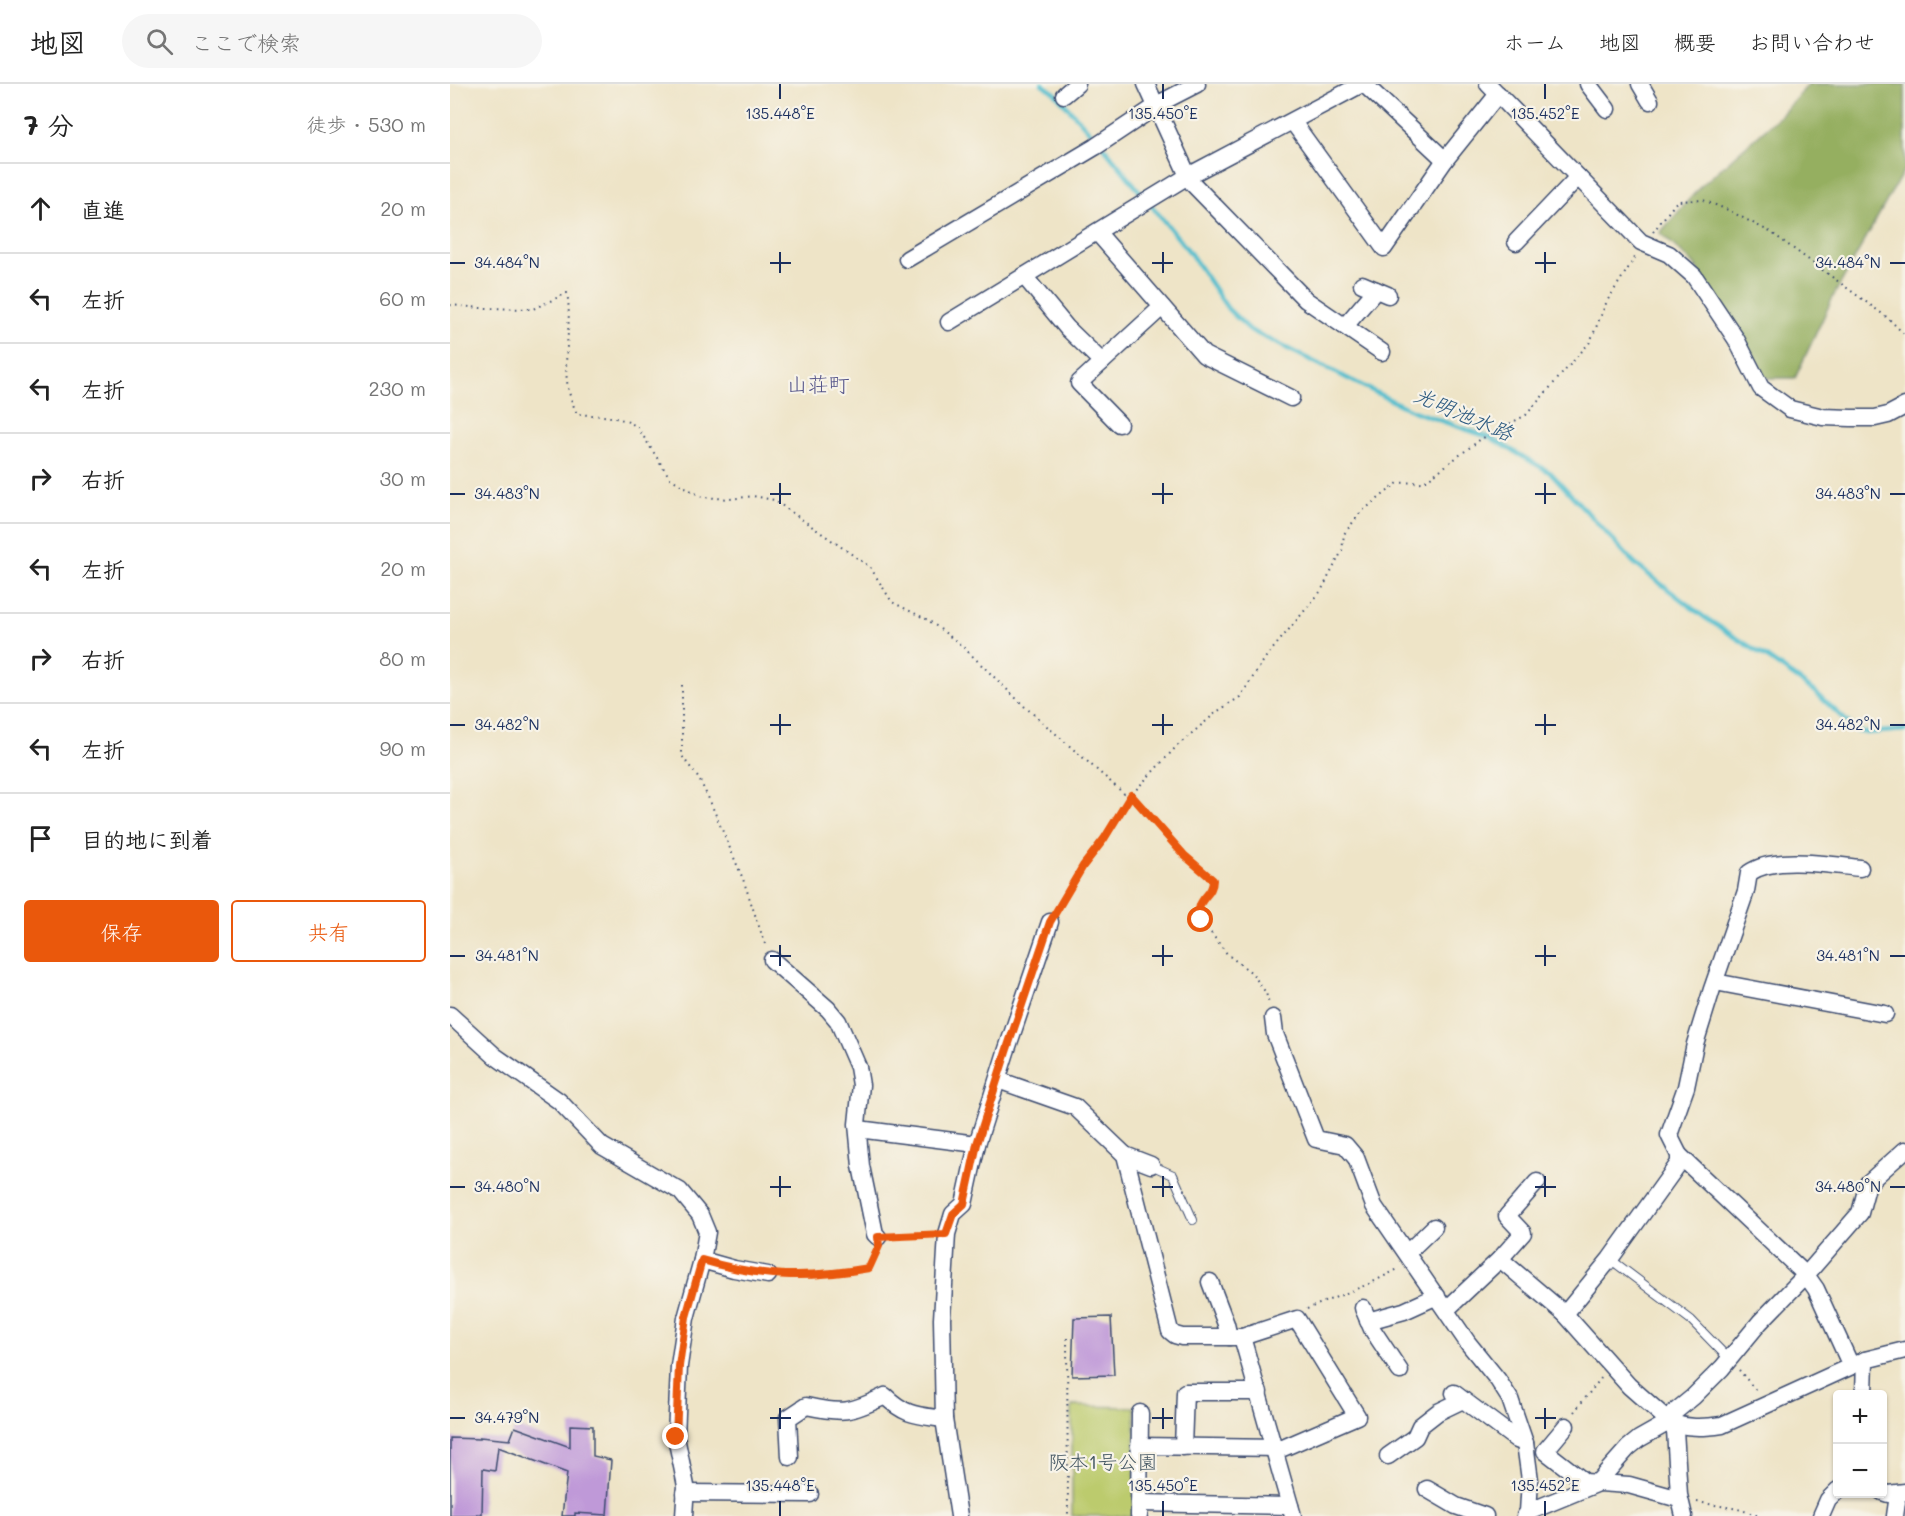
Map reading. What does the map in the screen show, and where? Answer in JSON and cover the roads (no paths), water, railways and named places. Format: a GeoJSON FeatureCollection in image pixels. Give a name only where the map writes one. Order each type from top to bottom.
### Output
{"type":"FeatureCollection","features":[{"type":"Feature","properties":{"kind":"street"},"geometry":{"type":"LineString","coordinates":[[1064,95],[1077,84]]}},
{"type":"Feature","properties":{"kind":"street"},"geometry":{"type":"LineString","coordinates":[[1146,84],[1193,184],[1305,300],[1382,352]]}},
{"type":"Feature","properties":{"kind":"street"},"geometry":{"type":"LineString","coordinates":[[907,259],[1100,144],[1156,106],[1197,84]]}},
{"type":"Feature","properties":{"kind":"street"},"geometry":{"type":"LineString","coordinates":[[949,322],[1188,176],[1363,84],[1445,160]]}},
{"type":"Feature","properties":{"kind":"street"},"geometry":{"type":"LineString","coordinates":[[1588,84],[1607,109]]}},
{"type":"Feature","properties":{"kind":"street"},"geometry":{"type":"LineString","coordinates":[[1640,84],[1650,101]]}},
{"type":"Feature","properties":{"kind":"street"},"geometry":{"type":"LineString","coordinates":[[1293,122],[1384,248],[1493,89],[1641,242],[1669,254],[1694,276],[1736,339],[1761,388],[1790,409],[1823,417],[1851,418],[1888,415],[1905,406]]}},
{"type":"Feature","properties":{"kind":"street"},"geometry":{"type":"LineString","coordinates":[[1516,243],[1578,177]]}},
{"type":"Feature","properties":{"kind":"street"},"geometry":{"type":"LineString","coordinates":[[1097,232],[1204,355],[1291,398]]}},
{"type":"Feature","properties":{"kind":"street"},"geometry":{"type":"LineString","coordinates":[[1024,276],[1067,328],[1102,362]]}},
{"type":"Feature","properties":{"kind":"street"},"geometry":{"type":"LineString","coordinates":[[1345,326],[1376,289]]}},
{"type":"Feature","properties":{"kind":"street"},"geometry":{"type":"LineString","coordinates":[[1119,424],[1079,383],[1162,307]]}},
{"type":"Feature","properties":{"kind":"street"},"geometry":{"type":"LineString","coordinates":[[1860,868],[1801,862],[1757,867],[1749,873],[1746,891],[1695,1044],[1686,1087],[1670,1135],[1679,1155],[1806,1275],[1858,1363],[1863,1390]]}},
{"type":"Feature","properties":{"kind":"street"},"geometry":{"type":"LineString","coordinates":[[959,1516],[944,1419],[942,1319],[946,1234],[953,1214],[964,1204],[977,1144],[1050,922]]}},
{"type":"Feature","properties":{"kind":"street"},"geometry":{"type":"LineString","coordinates":[[772,960],[828,1010],[838,1022],[858,1066],[861,1084],[858,1129],[861,1166],[875,1234],[878,1237]]}},
{"type":"Feature","properties":{"kind":"street"},"geometry":{"type":"LineString","coordinates":[[1715,982],[1885,1014]]}},
{"type":"Feature","properties":{"kind":"street"},"geometry":{"type":"LineString","coordinates":[[450,1015],[495,1056],[559,1101],[602,1146],[680,1191],[700,1215],[707,1232],[702,1260],[686,1317],[679,1366],[676,1437],[685,1493],[684,1516]]}},
{"type":"Feature","properties":{"kind":"street"},"geometry":{"type":"LineString","coordinates":[[1273,1018],[1275,1034],[1316,1139],[1345,1145],[1356,1158],[1374,1206],[1510,1399],[1525,1443],[1530,1480],[1527,1514],[1596,1484],[1628,1448],[1668,1422],[1671,1415],[1693,1397],[1760,1322],[1806,1275],[1860,1213],[1868,1184],[1905,1150]]}},
{"type":"Feature","properties":{"kind":"street"},"geometry":{"type":"LineString","coordinates":[[998,1080],[1075,1107],[1125,1155],[1151,1165]]}},
{"type":"Feature","properties":{"kind":"street"},"geometry":{"type":"LineString","coordinates":[[858,1129],[977,1144]]}},
{"type":"Feature","properties":{"kind":"street"},"geometry":{"type":"LineString","coordinates":[[1125,1155],[1170,1331],[1182,1337],[1235,1337],[1297,1319],[1357,1416],[1275,1449],[1139,1446]]}},
{"type":"Feature","properties":{"kind":"street"},"geometry":{"type":"LineString","coordinates":[[1565,1314],[1610,1259],[1674,1172],[1679,1163],[1679,1155]]}},
{"type":"Feature","properties":{"kind":"street"},"geometry":{"type":"LineString","coordinates":[[1400,1371],[1365,1314],[1404,1311],[1441,1303],[1500,1259],[1523,1233],[1507,1216],[1538,1182]]}},
{"type":"Feature","properties":{"kind":"street"},"geometry":{"type":"LineString","coordinates":[[1410,1258],[1434,1227]]}},
{"type":"Feature","properties":{"kind":"street"},"geometry":{"type":"LineString","coordinates":[[1500,1259],[1565,1314],[1629,1386],[1675,1430],[1679,1499],[1684,1516]]}},
{"type":"Feature","properties":{"kind":"street"},"geometry":{"type":"LineString","coordinates":[[702,1260],[768,1275]]}},
{"type":"Feature","properties":{"kind":"street"},"geometry":{"type":"LineString","coordinates":[[1140,1413],[1139,1510],[1291,1511],[1259,1392],[1235,1337],[1226,1324],[1210,1282]]}},
{"type":"Feature","properties":{"kind":"street"},"geometry":{"type":"LineString","coordinates":[[1668,1422],[1700,1428],[1722,1425],[1858,1363],[1905,1350]]}},
{"type":"Feature","properties":{"kind":"street"},"geometry":{"type":"LineString","coordinates":[[1183,1447],[1185,1392],[1259,1392]]}},
{"type":"Feature","properties":{"kind":"street"},"geometry":{"type":"LineString","coordinates":[[790,1457],[788,1419],[806,1406],[829,1411],[849,1411],[885,1396],[899,1409],[910,1414],[944,1419]]}},
{"type":"Feature","properties":{"kind":"street"},"geometry":{"type":"LineString","coordinates":[[1388,1456],[1418,1442],[1420,1426],[1458,1397],[1517,1440],[1525,1443]]}},
{"type":"Feature","properties":{"kind":"street"},"geometry":{"type":"LineString","coordinates":[[1566,1426],[1545,1451],[1585,1482],[1629,1485],[1679,1499]]}},
{"type":"Feature","properties":{"kind":"street"},"geometry":{"type":"LineString","coordinates":[[1436,1491],[1456,1506],[1485,1516]]}},
{"type":"Feature","properties":{"kind":"street"},"geometry":{"type":"LineString","coordinates":[[685,1493],[810,1494]]}},
{"type":"Feature","properties":{"kind":"street"},"geometry":{"type":"LineString","coordinates":[[1887,1494],[1899,1503]]}},
{"type":"Feature","properties":{"kind":"street"},"geometry":{"type":"LineString","coordinates":[[1821,1516],[1828,1500],[1833,1495]]}},
{"type":"Feature","properties":{"kind":"lane"},"geometry":{"type":"LineString","coordinates":[[1151,1165],[1173,1175],[1193,1220]]}},
{"type":"Feature","properties":{"kind":"lane"},"geometry":{"type":"LineString","coordinates":[[1610,1259],[1692,1320],[1729,1359]]}},
{"type":"Feature","properties":{"kind":"waterway","name":"光明池水路"},"geometry":{"type":"LineString","coordinates":[[1042,84],[1055,93],[1097,140]]}},
{"type":"Feature","properties":{"kind":"waterway","name":"光明池水路"},"geometry":{"type":"LineString","coordinates":[[1103,146],[1145,198]]}},
{"type":"Feature","properties":{"kind":"waterway","name":"光明池水路"},"geometry":{"type":"LineString","coordinates":[[1150,204],[1188,250],[1228,309],[1250,330],[1413,411],[1491,438],[1551,473],[1635,564],[1704,617],[1814,691],[1857,731],[1867,733],[1905,730]]}},
{"type":"Feature","properties":{"kind":"district","name":"山荘町"},"geometry":{"type":"Point","coordinates":[818,383]}},
{"type":"Feature","properties":{"kind":"park label","name":"阪本1号公園"},"geometry":{"type":"Point","coordinates":[1103,1461]}}]}
